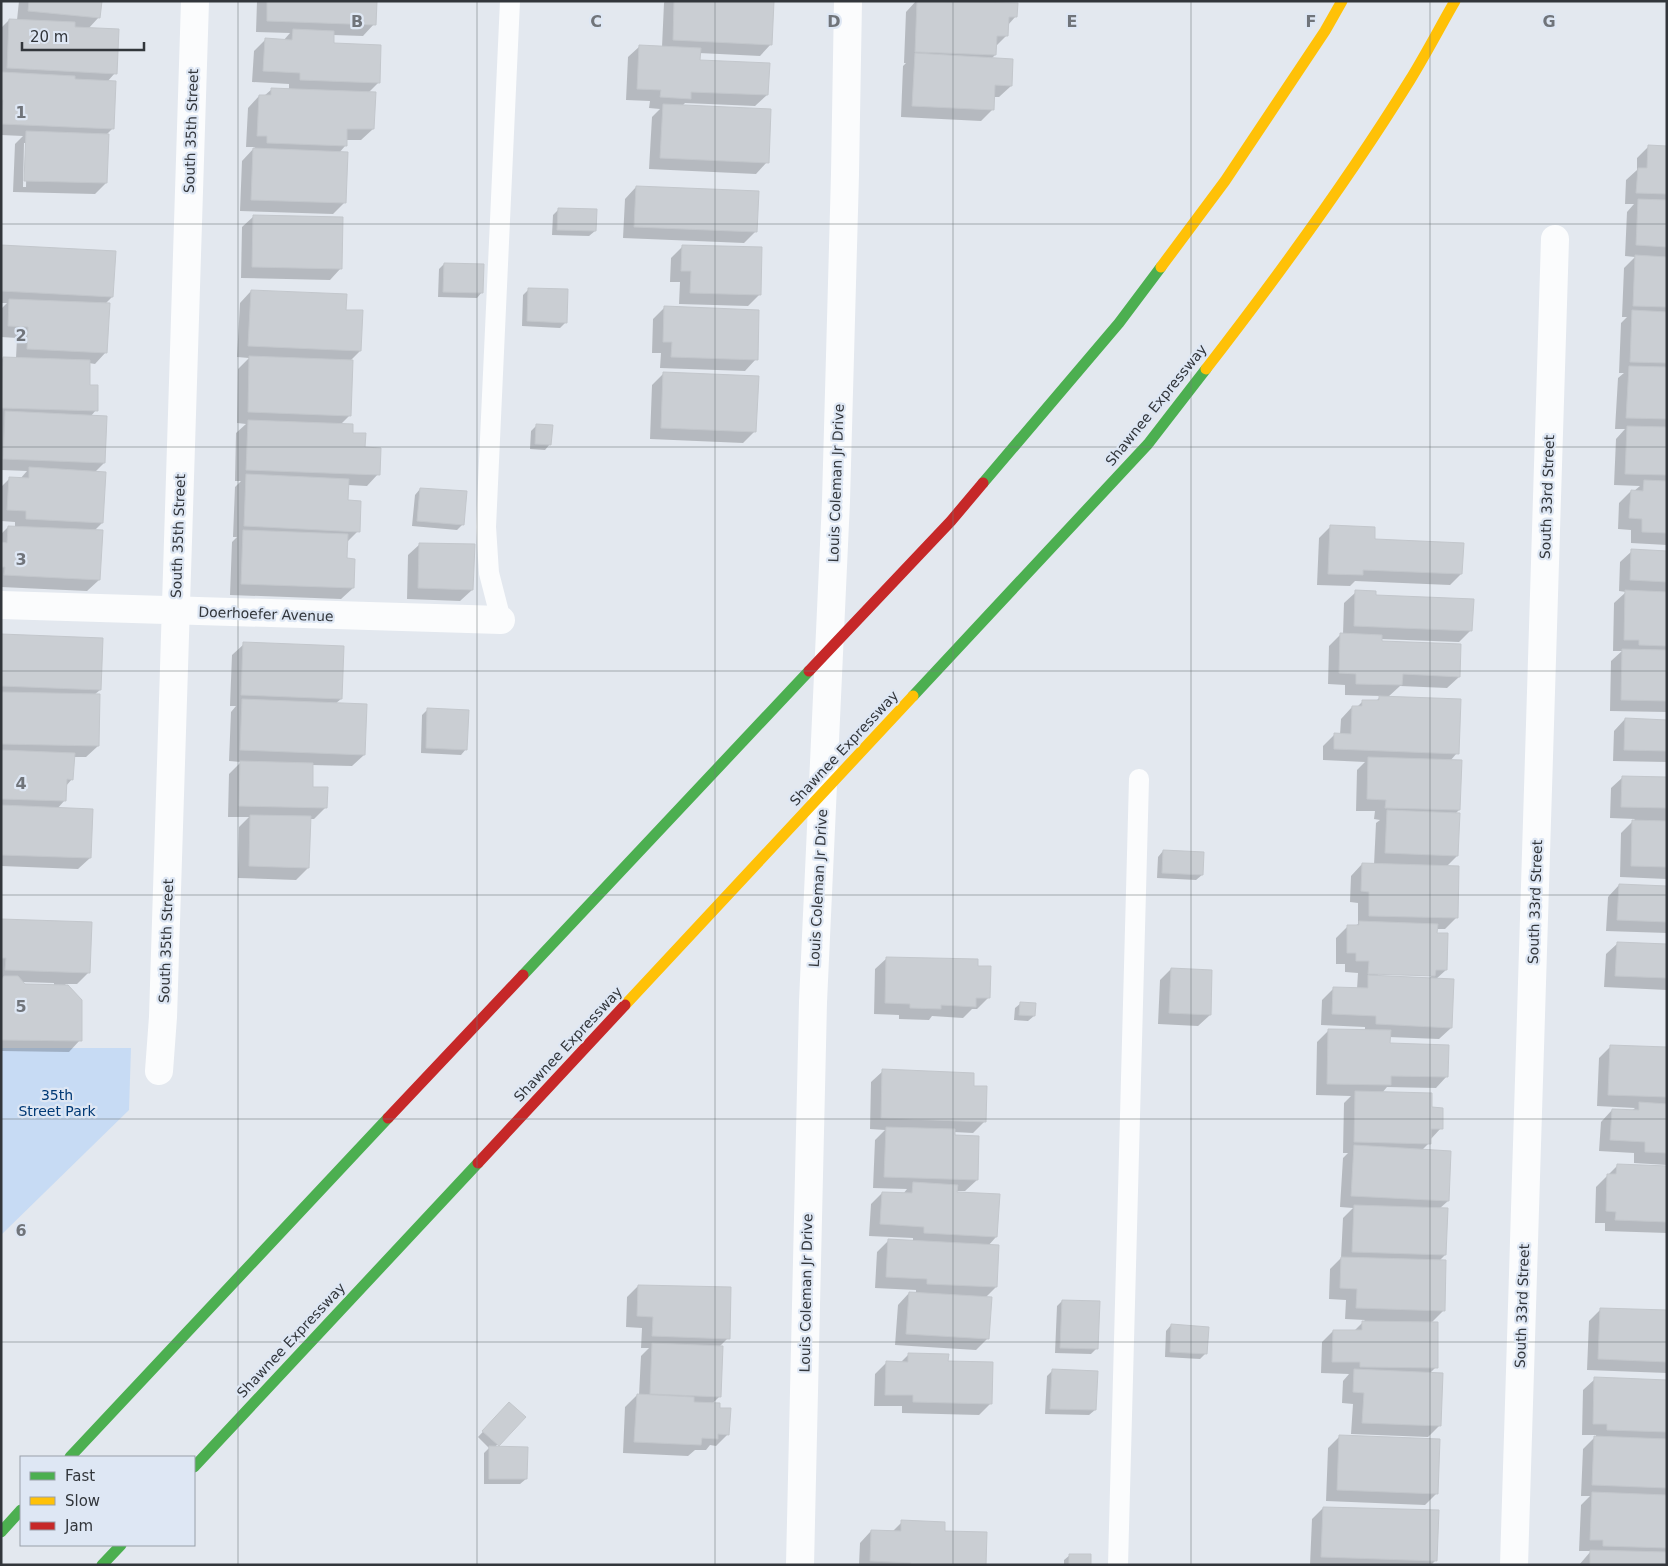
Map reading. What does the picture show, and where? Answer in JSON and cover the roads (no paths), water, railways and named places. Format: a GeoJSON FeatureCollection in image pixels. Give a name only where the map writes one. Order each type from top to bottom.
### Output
{"type":"FeatureCollection","features":[{"type":"Feature","properties":{"kind":"highway"},"geometry":{"type":"LineString","coordinates":[[71,1456],[951,521],[1119,323],[1225,181],[1325,31],[1342,1]]}},
{"type":"Feature","properties":{"kind":"highway","name":"Shawnee Expressway"},"geometry":{"type":"LineString","coordinates":[[195,1466],[1148,444],[1226,343],[1335,193],[1410,80],[1455,1]]}},
{"type":"Feature","properties":{"kind":"highway"},"geometry":{"type":"LineString","coordinates":[[1,1532],[20,1511]]}},
{"type":"Feature","properties":{"kind":"highway"},"geometry":{"type":"LineString","coordinates":[[102,1565],[120,1546]]}},
{"type":"Feature","properties":{"kind":"street","name":"South 35th Street"},"geometry":{"type":"LineString","coordinates":[[159,1071],[164,1017],[194,1]]}},
{"type":"Feature","properties":{"kind":"street","name":"Louis Coleman Jr Drive"},"geometry":{"type":"LineString","coordinates":[[800,1565],[813,1002],[836,501],[848,1]]}},
{"type":"Feature","properties":{"kind":"street","name":"South 33rd Street"},"geometry":{"type":"LineString","coordinates":[[1514,1565],[1555,239]]}},
{"type":"Feature","properties":{"kind":"street","name":"Doerhoefer Avenue"},"geometry":{"type":"LineString","coordinates":[[1,605],[501,620]]}},
{"type":"Feature","properties":{"kind":"lane"},"geometry":{"type":"LineString","coordinates":[[501,620],[489,573],[486,527],[510,1]]}},
{"type":"Feature","properties":{"kind":"lane"},"geometry":{"type":"LineString","coordinates":[[1118,1565],[1139,779]]}},
{"type":"Feature","properties":{"kind":"park label","name":"35th Street Park"},"geometry":{"type":"Point","coordinates":[57,1104]}}]}
